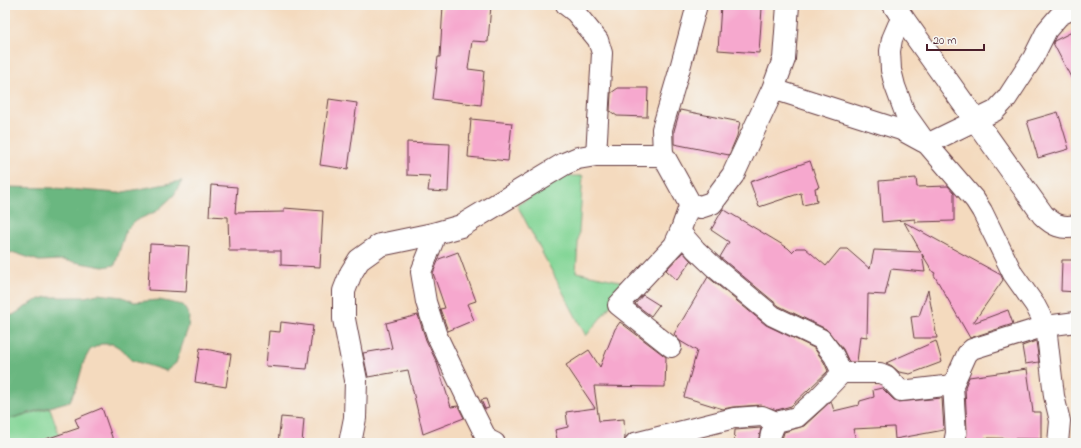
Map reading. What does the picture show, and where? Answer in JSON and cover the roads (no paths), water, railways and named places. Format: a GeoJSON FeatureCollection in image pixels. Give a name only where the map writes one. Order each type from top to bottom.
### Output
{"type":"FeatureCollection","features":[{"type":"Feature","properties":{"kind":"street"},"geometry":{"type":"LineString","coordinates":[[566,5],[575,12],[598,40],[602,53],[596,156]]}},
{"type":"Feature","properties":{"kind":"street"},"geometry":{"type":"LineString","coordinates":[[697,5],[662,129],[663,154],[690,204],[700,207],[712,202],[733,175],[773,89],[784,59],[788,5]]}},
{"type":"Feature","properties":{"kind":"street"},"geometry":{"type":"LineString","coordinates":[[927,144],[995,111],[1007,98],[1033,58],[1047,30],[1063,9]]}},
{"type":"Feature","properties":{"kind":"street"},"geometry":{"type":"LineString","coordinates":[[899,13],[974,121],[1043,215],[1050,222],[1058,226],[1076,226]]}},
{"type":"Feature","properties":{"kind":"street"},"geometry":{"type":"LineString","coordinates":[[899,13],[898,25],[892,39],[890,52],[891,70],[905,113],[927,144],[975,200],[982,211],[1013,274],[1035,305],[1046,326],[1054,396],[1060,421],[1058,443]]}},
{"type":"Feature","properties":{"kind":"street"},"geometry":{"type":"LineString","coordinates":[[773,89],[901,130],[927,144]]}},
{"type":"Feature","properties":{"kind":"street"},"geometry":{"type":"LineString","coordinates":[[350,443],[355,418],[356,380],[344,319],[344,291],[351,273],[360,260],[380,245],[433,234],[461,226],[564,164],[578,158],[663,154]]}},
{"type":"Feature","properties":{"kind":"street"},"geometry":{"type":"LineString","coordinates":[[671,347],[618,305],[674,245],[690,204]]}},
{"type":"Feature","properties":{"kind":"street"},"geometry":{"type":"LineString","coordinates":[[680,232],[715,268],[772,316],[821,339],[834,356],[842,373]]}},
{"type":"Feature","properties":{"kind":"street"},"geometry":{"type":"LineString","coordinates":[[433,234],[433,242],[421,272],[426,302],[437,336],[489,442]]}},
{"type":"Feature","properties":{"kind":"street"},"geometry":{"type":"LineString","coordinates":[[954,443],[956,433],[953,385],[967,354],[972,349],[1046,326],[1076,322]]}},
{"type":"Feature","properties":{"kind":"street"},"geometry":{"type":"LineString","coordinates":[[635,443],[734,418],[762,416],[776,422],[797,416],[817,399],[842,373],[880,372],[887,376],[902,391],[953,385]]}},
{"type":"Feature","properties":{"kind":"street"},"geometry":{"type":"LineString","coordinates":[[770,443],[771,434],[776,422]]}}]}
